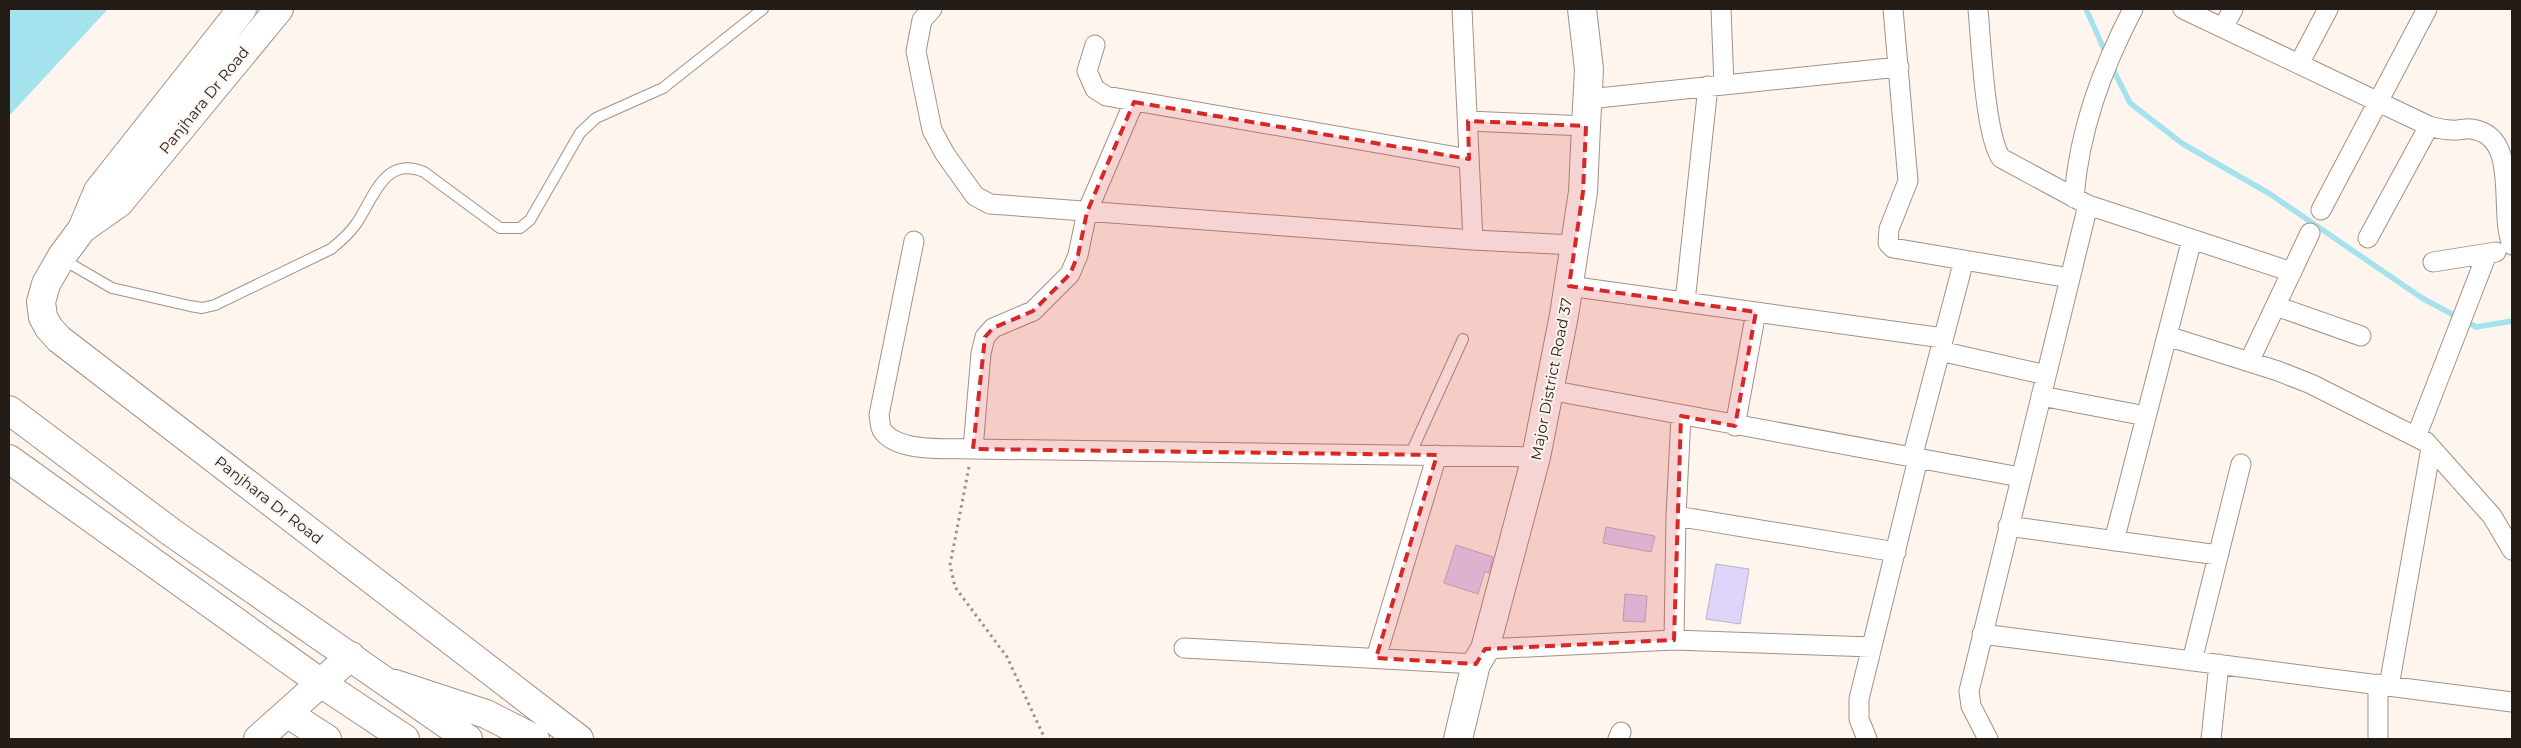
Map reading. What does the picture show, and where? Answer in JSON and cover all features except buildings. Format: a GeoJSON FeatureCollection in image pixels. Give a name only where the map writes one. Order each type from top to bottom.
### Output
{"type":"FeatureCollection","features":[{"type":"Feature","properties":{"kind":"main road","name":"Panjhara Dr Road"},"geometry":{"type":"LineString","coordinates":[[242,9],[98,191],[82,228],[46,284],[41,302],[44,317],[49,328],[60,339],[579,739]]}},
{"type":"Feature","properties":{"kind":"main road","name":"Panjhara Dr Road"},"geometry":{"type":"LineString","coordinates":[[82,228],[120,203],[279,9]]}},
{"type":"Feature","properties":{"kind":"main road","name":"Major District Road 37"},"geometry":{"type":"LineString","coordinates":[[1458,739],[1536,457],[1568,286],[1583,192],[1590,69],[1582,9]]}},
{"type":"Feature","properties":{"kind":"main road"},"geometry":{"type":"LineString","coordinates":[[9,410],[171,532],[468,739]]}},
{"type":"Feature","properties":{"kind":"main road"},"geometry":{"type":"LineString","coordinates":[[9,459],[321,683],[405,739]]}},
{"type":"Feature","properties":{"kind":"main road"},"geometry":{"type":"LineString","coordinates":[[258,739],[351,656]]}},
{"type":"Feature","properties":{"kind":"main road"},"geometry":{"type":"LineString","coordinates":[[387,681],[486,714],[535,739]]}},
{"type":"Feature","properties":{"kind":"main road"},"geometry":{"type":"LineString","coordinates":[[287,713],[326,739]]}},
{"type":"Feature","properties":{"kind":"street"},"geometry":{"type":"LineString","coordinates":[[932,9],[922,20],[916,51],[932,130],[945,154],[975,196],[990,204],[1574,246]]}},
{"type":"Feature","properties":{"kind":"street"},"geometry":{"type":"LineString","coordinates":[[1462,9],[1473,240]]}},
{"type":"Feature","properties":{"kind":"street"},"geometry":{"type":"LineString","coordinates":[[1685,302],[1716,86],[1721,9]]}},
{"type":"Feature","properties":{"kind":"street"},"geometry":{"type":"LineString","coordinates":[[1893,9],[1908,181],[1890,229],[1888,243],[1893,248],[2070,278]]}},
{"type":"Feature","properties":{"kind":"street"},"geometry":{"type":"LineString","coordinates":[[1978,9],[1990,127],[1995,150],[2008,162],[2081,202],[2292,272]]}},
{"type":"Feature","properties":{"kind":"street"},"geometry":{"type":"LineString","coordinates":[[1988,739],[1969,696],[2008,526],[2070,278],[2081,202],[2076,172],[2092,100],[2117,40],[2133,9]]}},
{"type":"Feature","properties":{"kind":"street"},"geometry":{"type":"LineString","coordinates":[[2183,9],[2429,126],[2452,130],[2472,129],[2488,135],[2499,144],[2507,159],[2512,245]]}},
{"type":"Feature","properties":{"kind":"street"},"geometry":{"type":"LineString","coordinates":[[2223,28],[2234,9]]}},
{"type":"Feature","properties":{"kind":"street"},"geometry":{"type":"LineString","coordinates":[[2299,64],[2328,9]]}},
{"type":"Feature","properties":{"kind":"street"},"geometry":{"type":"LineString","coordinates":[[2321,210],[2426,9]]}},
{"type":"Feature","properties":{"kind":"street"},"geometry":{"type":"LineString","coordinates":[[1095,45],[1087,71],[1095,89],[1106,96],[1469,159]]}},
{"type":"Feature","properties":{"kind":"street"},"geometry":{"type":"LineString","coordinates":[[1588,99],[1899,67]]}},
{"type":"Feature","properties":{"kind":"street"},"geometry":{"type":"LineString","coordinates":[[973,449],[981,353],[985,337],[993,328],[1033,311],[1070,274],[1078,255],[1087,212],[1134,102]]}},
{"type":"Feature","properties":{"kind":"street"},"geometry":{"type":"LineString","coordinates":[[1468,121],[1586,126]]}},
{"type":"Feature","properties":{"kind":"street"},"geometry":{"type":"LineString","coordinates":[[2368,238],[2429,126]]}},
{"type":"Feature","properties":{"kind":"street"},"geometry":{"type":"LineString","coordinates":[[2249,362],[2310,233]]}},
{"type":"Feature","properties":{"kind":"street"},"geometry":{"type":"LineString","coordinates":[[2114,540],[2192,239]]}},
{"type":"Feature","properties":{"kind":"street"},"geometry":{"type":"LineString","coordinates":[[914,242],[879,415],[881,429],[889,439],[914,446],[973,449],[1536,457]]}},
{"type":"Feature","properties":{"kind":"street"},"geometry":{"type":"LineString","coordinates":[[2433,262],[2512,250]]}},
{"type":"Feature","properties":{"kind":"street"},"geometry":{"type":"LineString","coordinates":[[2416,437],[2487,254]]}},
{"type":"Feature","properties":{"kind":"street"},"geometry":{"type":"LineString","coordinates":[[1867,739],[1859,719],[1859,699],[1896,552],[1915,458],[1964,260]]}},
{"type":"Feature","properties":{"kind":"street"},"geometry":{"type":"LineString","coordinates":[[1568,286],[1756,312],[1942,345],[2046,374]]}},
{"type":"Feature","properties":{"kind":"street"},"geometry":{"type":"LineString","coordinates":[[2276,306],[2361,336]]}},
{"type":"Feature","properties":{"kind":"street"},"geometry":{"type":"LineString","coordinates":[[1735,426],[1756,312]]}},
{"type":"Feature","properties":{"kind":"street"},"geometry":{"type":"LineString","coordinates":[[2167,336],[2311,384],[2426,442],[2492,516],[2512,550]]}},
{"type":"Feature","properties":{"kind":"street"},"geometry":{"type":"LineString","coordinates":[[1550,390],[1735,426],[2020,477]]}},
{"type":"Feature","properties":{"kind":"street"},"geometry":{"type":"LineString","coordinates":[[2041,396],[2146,416]]}},
{"type":"Feature","properties":{"kind":"street"},"geometry":{"type":"LineString","coordinates":[[1674,640],[1676,516],[1681,416]]}},
{"type":"Feature","properties":{"kind":"street"},"geometry":{"type":"LineString","coordinates":[[2378,739],[2383,685],[2431,448]]}},
{"type":"Feature","properties":{"kind":"street"},"geometry":{"type":"LineString","coordinates":[[1376,658],[1437,455]]}},
{"type":"Feature","properties":{"kind":"street"},"geometry":{"type":"LineString","coordinates":[[2192,661],[2241,464]]}},
{"type":"Feature","properties":{"kind":"street"},"geometry":{"type":"LineString","coordinates":[[1676,516],[1896,552]]}},
{"type":"Feature","properties":{"kind":"street"},"geometry":{"type":"LineString","coordinates":[[2008,526],[2218,555]]}},
{"type":"Feature","properties":{"kind":"street"},"geometry":{"type":"LineString","coordinates":[[1982,634],[2512,702]]}},
{"type":"Feature","properties":{"kind":"street"},"geometry":{"type":"LineString","coordinates":[[1184,648],[1376,658],[1480,657],[1674,640],[1872,648]]}},
{"type":"Feature","properties":{"kind":"street"},"geometry":{"type":"LineString","coordinates":[[2211,739],[2219,664]]}},
{"type":"Feature","properties":{"kind":"lane"},"geometry":{"type":"LineString","coordinates":[[61,258],[112,288],[202,308],[215,305],[331,249],[346,236],[357,222],[379,184],[392,172],[403,167],[414,167],[424,172],[500,228],[520,228],[530,220],[580,133],[596,118],[663,88],[762,9]]}},
{"type":"Feature","properties":{"kind":"lane"},"geometry":{"type":"LineString","coordinates":[[1410,455],[1462,339]]}},
{"type":"Feature","properties":{"kind":"path"},"geometry":{"type":"LineString","coordinates":[[973,449],[950,565],[955,587],[1007,657],[1046,739]]}},
{"type":"Feature","properties":{"kind":"highlighted area"},"geometry":{"type":"Polygon","coordinates":[[[1134,102],[1469,159],[1468,121],[1586,126],[1583,192],[1569,286],[1756,312],[1735,426],[1681,416],[1674,640],[1485,649],[1476,664],[1376,658],[1437,455],[973,449],[985,337],[993,328],[1033,311],[1070,274],[1078,255],[1087,212],[1134,102]]]}},
{"type":"Feature","properties":{"kind":"water"},"geometry":{"type":"Polygon","coordinates":[[[9,9],[108,9],[9,116],[9,9]]]}},
{"type":"Feature","properties":{"kind":"waterway"},"geometry":{"type":"LineString","coordinates":[[2086,9],[2107,56]]}},
{"type":"Feature","properties":{"kind":"waterway"},"geometry":{"type":"LineString","coordinates":[[2112,67],[2130,103],[2183,144],[2270,194],[2422,298],[2476,327],[2512,321]]}}]}
